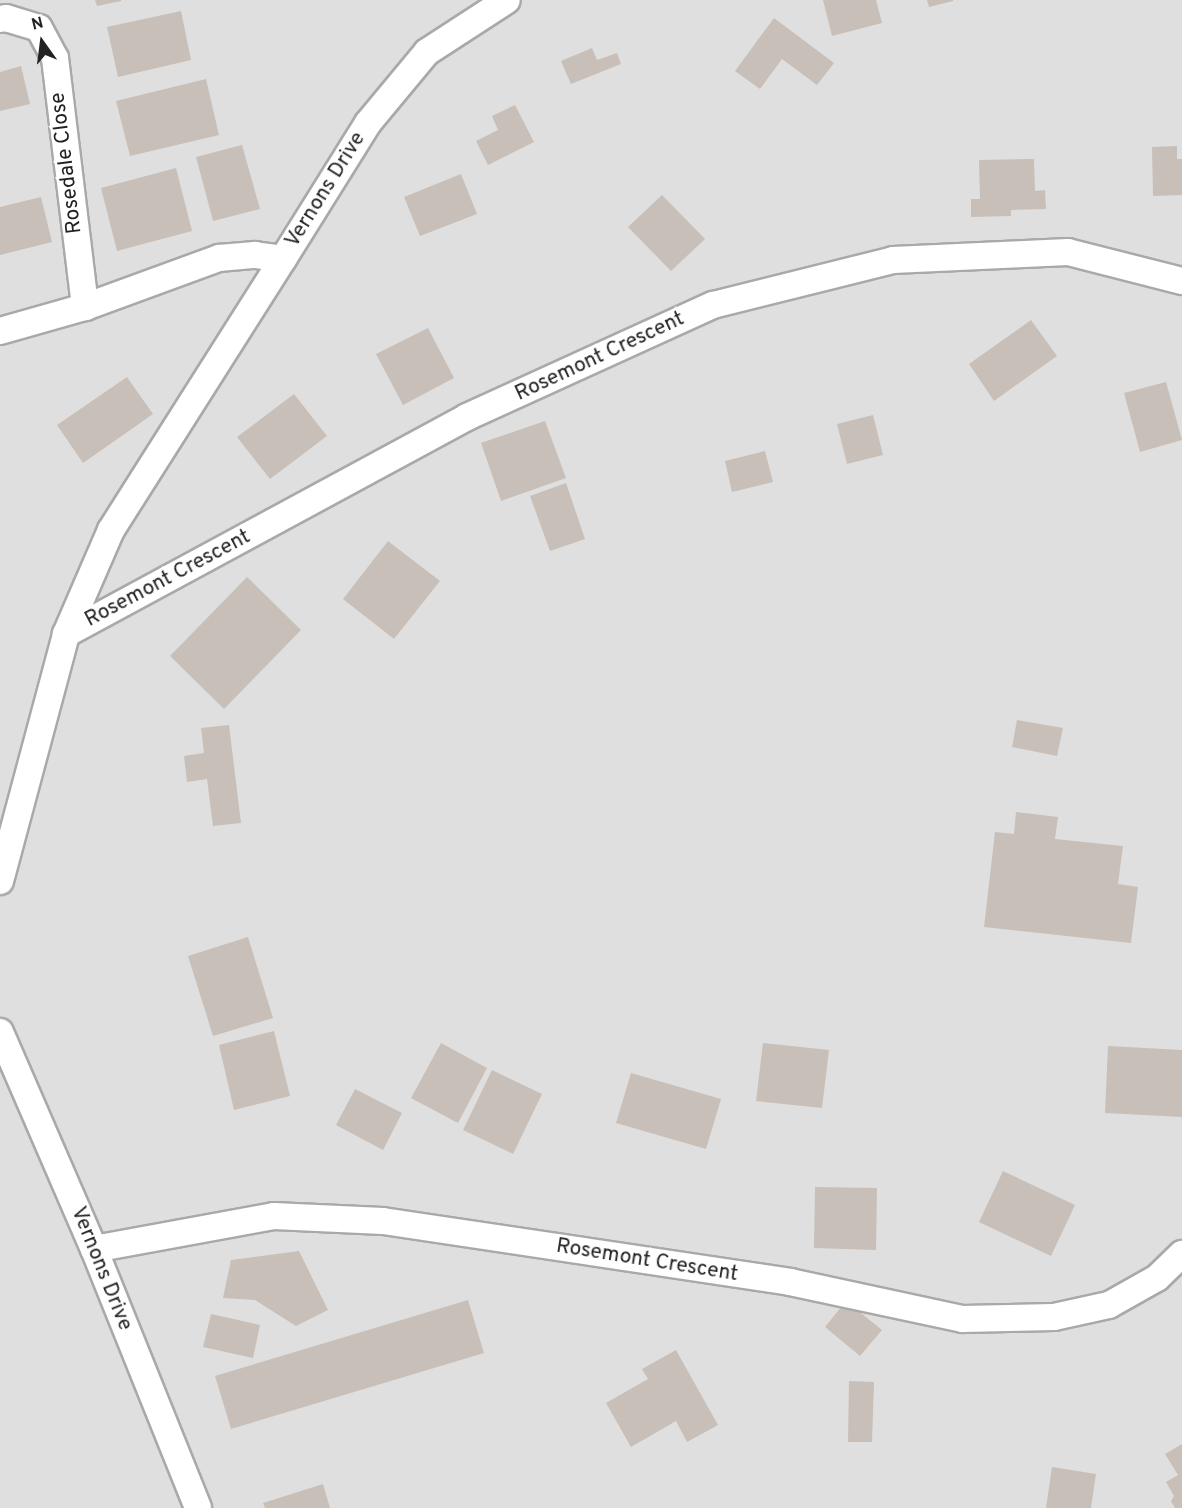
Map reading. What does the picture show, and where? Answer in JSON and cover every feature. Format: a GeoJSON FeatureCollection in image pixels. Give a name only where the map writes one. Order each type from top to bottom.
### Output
{"type":"FeatureCollection","features":[{"type":"Feature","properties":{"kind":"street","name":"Vernons Drive"},"geometry":{"type":"LineString","coordinates":[[0,331],[85,307],[219,258],[255,255],[283,258],[368,123],[427,52],[507,0]]}},
{"type":"Feature","properties":{"kind":"street","name":"Rosedale Close"},"geometry":{"type":"LineString","coordinates":[[0,20],[6,18],[39,28],[55,58],[85,307]]}},
{"type":"Feature","properties":{"kind":"street","name":"Rosemont Crescent"},"geometry":{"type":"LineString","coordinates":[[66,634],[467,417],[713,305],[893,260],[1068,252],[1182,281]]}},
{"type":"Feature","properties":{"kind":"street"},"geometry":{"type":"LineString","coordinates":[[0,881],[66,634],[111,530],[283,258]]}},
{"type":"Feature","properties":{"kind":"street","name":"Vernons Drive"},"geometry":{"type":"LineString","coordinates":[[0,1032],[94,1249],[198,1508]]}},
{"type":"Feature","properties":{"kind":"street","name":"Rosemont Crescent"},"geometry":{"type":"LineString","coordinates":[[94,1249],[274,1216],[382,1221],[790,1282],[963,1319],[1054,1317],[1109,1305],[1158,1278],[1182,1254]]}},
{"type":"Feature","properties":{"kind":"shaded area"},"geometry":{"type":"Polygon","coordinates":[[[0,0],[1182,0],[1182,1508],[0,1508],[0,0]]]}},
{"type":"Feature","properties":{"kind":"building"},"geometry":{"type":"Polygon","coordinates":[[[95,0],[121,0],[121,1],[97,6],[95,0]]]}},
{"type":"Feature","properties":{"kind":"building"},"geometry":{"type":"Polygon","coordinates":[[[823,0],[876,0],[882,23],[832,36],[823,0]]]}},
{"type":"Feature","properties":{"kind":"building"},"geometry":{"type":"Polygon","coordinates":[[[927,0],[953,0],[953,1],[929,7],[927,0]]]}},
{"type":"Feature","properties":{"kind":"building"},"geometry":{"type":"Polygon","coordinates":[[[181,11],[191,60],[118,77],[107,27],[181,11]]]}},
{"type":"Feature","properties":{"kind":"building"},"geometry":{"type":"Polygon","coordinates":[[[774,18],[834,63],[817,85],[782,59],[760,89],[735,71],[774,18]]]}},
{"type":"Feature","properties":{"kind":"building"},"geometry":{"type":"Polygon","coordinates":[[[592,48],[597,60],[617,53],[621,64],[571,84],[561,61],[592,48]]]}},
{"type":"Feature","properties":{"kind":"building"},"geometry":{"type":"Polygon","coordinates":[[[21,66],[30,104],[0,111],[0,72],[21,66]]]}},
{"type":"Feature","properties":{"kind":"building"},"geometry":{"type":"Polygon","coordinates":[[[206,79],[219,135],[130,156],[116,101],[206,79]]]}},
{"type":"Feature","properties":{"kind":"building"},"geometry":{"type":"Polygon","coordinates":[[[515,105],[534,142],[488,165],[476,141],[498,130],[492,116],[515,105]]]}},
{"type":"Feature","properties":{"kind":"building"},"geometry":{"type":"Polygon","coordinates":[[[242,145],[260,209],[213,221],[196,157],[242,145]]]}},
{"type":"Feature","properties":{"kind":"building"},"geometry":{"type":"Polygon","coordinates":[[[1177,146],[1177,159],[1182,159],[1182,195],[1153,196],[1152,147],[1177,146]]]}},
{"type":"Feature","properties":{"kind":"building"},"geometry":{"type":"Polygon","coordinates":[[[1034,159],[1035,191],[1045,190],[1046,209],[1011,210],[1011,216],[971,217],[971,199],[980,199],[979,160],[1034,159]]]}},
{"type":"Feature","properties":{"kind":"building"},"geometry":{"type":"Polygon","coordinates":[[[176,168],[192,231],[117,251],[101,188],[176,168]]]}},
{"type":"Feature","properties":{"kind":"building"},"geometry":{"type":"Polygon","coordinates":[[[461,174],[477,214],[420,236],[404,197],[461,174]]]}},
{"type":"Feature","properties":{"kind":"building"},"geometry":{"type":"Polygon","coordinates":[[[662,195],[705,239],[671,271],[628,227],[662,195]]]}},
{"type":"Feature","properties":{"kind":"building"},"geometry":{"type":"Polygon","coordinates":[[[41,197],[52,242],[0,255],[0,207],[41,197]]]}},
{"type":"Feature","properties":{"kind":"building"},"geometry":{"type":"Polygon","coordinates":[[[1031,320],[1057,356],[994,401],[969,364],[1031,320]]]}},
{"type":"Feature","properties":{"kind":"building"},"geometry":{"type":"Polygon","coordinates":[[[428,328],[454,378],[403,405],[376,354],[428,328]]]}},
{"type":"Feature","properties":{"kind":"building"},"geometry":{"type":"Polygon","coordinates":[[[127,377],[153,414],[83,463],[57,425],[127,377]]]}},
{"type":"Feature","properties":{"kind":"building"},"geometry":{"type":"Polygon","coordinates":[[[1166,382],[1182,440],[1140,452],[1124,393],[1166,382]]]}},
{"type":"Feature","properties":{"kind":"building"},"geometry":{"type":"Polygon","coordinates":[[[294,394],[327,436],[270,479],[237,437],[294,394]]]}},
{"type":"Feature","properties":{"kind":"building"},"geometry":{"type":"Polygon","coordinates":[[[873,415],[883,455],[847,464],[837,424],[873,415]]]}},
{"type":"Feature","properties":{"kind":"building"},"geometry":{"type":"Polygon","coordinates":[[[545,421],[566,478],[501,501],[481,443],[545,421]]]}},
{"type":"Feature","properties":{"kind":"building"},"geometry":{"type":"Polygon","coordinates":[[[765,451],[773,482],[732,492],[725,461],[765,451]]]}},
{"type":"Feature","properties":{"kind":"building"},"geometry":{"type":"Polygon","coordinates":[[[566,483],[585,539],[550,551],[530,496],[566,483]]]}},
{"type":"Feature","properties":{"kind":"building"},"geometry":{"type":"Polygon","coordinates":[[[388,541],[440,581],[394,639],[343,599],[388,541]]]}},
{"type":"Feature","properties":{"kind":"building"},"geometry":{"type":"Polygon","coordinates":[[[247,577],[301,630],[224,709],[170,656],[247,577]]]}},
{"type":"Feature","properties":{"kind":"building"},"geometry":{"type":"Polygon","coordinates":[[[1017,720],[1063,728],[1057,756],[1012,747],[1017,720]]]}},
{"type":"Feature","properties":{"kind":"building"},"geometry":{"type":"Polygon","coordinates":[[[229,725],[241,823],[213,826],[207,779],[187,782],[184,756],[204,753],[201,728],[229,725]]]}},
{"type":"Feature","properties":{"kind":"building"},"geometry":{"type":"Polygon","coordinates":[[[1016,812],[1058,817],[1055,839],[1123,846],[1118,884],[1138,887],[1131,943],[984,927],[995,832],[1014,834],[1016,812]]]}},
{"type":"Feature","properties":{"kind":"building"},"geometry":{"type":"Polygon","coordinates":[[[248,937],[273,1018],[213,1036],[188,956],[248,937]]]}},
{"type":"Feature","properties":{"kind":"building"},"geometry":{"type":"Polygon","coordinates":[[[274,1031],[290,1096],[234,1110],[219,1045],[274,1031]]]}},
{"type":"Feature","properties":{"kind":"building"},"geometry":{"type":"Polygon","coordinates":[[[441,1043],[487,1068],[458,1123],[411,1098],[441,1043]]]}},
{"type":"Feature","properties":{"kind":"building"},"geometry":{"type":"Polygon","coordinates":[[[763,1043],[829,1050],[822,1108],[756,1101],[763,1043]]]}},
{"type":"Feature","properties":{"kind":"building"},"geometry":{"type":"Polygon","coordinates":[[[1108,1046],[1182,1050],[1182,1117],[1105,1113],[1108,1046]]]}},
{"type":"Feature","properties":{"kind":"building"},"geometry":{"type":"Polygon","coordinates":[[[492,1070],[542,1094],[513,1154],[463,1130],[492,1070]]]}},
{"type":"Feature","properties":{"kind":"building"},"geometry":{"type":"Polygon","coordinates":[[[631,1073],[721,1099],[706,1149],[616,1123],[631,1073]]]}},
{"type":"Feature","properties":{"kind":"building"},"geometry":{"type":"Polygon","coordinates":[[[355,1089],[402,1113],[383,1150],[336,1125],[355,1089]]]}},
{"type":"Feature","properties":{"kind":"building"},"geometry":{"type":"Polygon","coordinates":[[[1003,1171],[1075,1205],[1051,1256],[979,1222],[1003,1171]]]}},
{"type":"Feature","properties":{"kind":"building"},"geometry":{"type":"Polygon","coordinates":[[[815,1187],[877,1188],[876,1250],[814,1248],[815,1187]]]}},
{"type":"Feature","properties":{"kind":"building"},"geometry":{"type":"Polygon","coordinates":[[[299,1251],[328,1310],[296,1326],[255,1300],[223,1298],[231,1260],[299,1251]]]}},
{"type":"Feature","properties":{"kind":"building"},"geometry":{"type":"Polygon","coordinates":[[[468,1300],[484,1353],[231,1429],[215,1376],[468,1300]]]}},
{"type":"Feature","properties":{"kind":"building"},"geometry":{"type":"Polygon","coordinates":[[[846,1301],[882,1330],[860,1356],[825,1327],[846,1301]]]}},
{"type":"Feature","properties":{"kind":"building"},"geometry":{"type":"Polygon","coordinates":[[[211,1314],[260,1325],[253,1358],[203,1347],[211,1314]]]}},
{"type":"Feature","properties":{"kind":"building"},"geometry":{"type":"Polygon","coordinates":[[[676,1350],[718,1425],[687,1442],[676,1421],[631,1447],[606,1403],[648,1379],[642,1369],[676,1350]]]}},
{"type":"Feature","properties":{"kind":"building"},"geometry":{"type":"Polygon","coordinates":[[[849,1381],[874,1382],[872,1442],[848,1442],[849,1381]]]}},
{"type":"Feature","properties":{"kind":"building"},"geometry":{"type":"Polygon","coordinates":[[[1182,1444],[1182,1508],[1175,1508],[1171,1501],[1174,1496],[1166,1482],[1178,1475],[1165,1454],[1182,1444]]]}},
{"type":"Feature","properties":{"kind":"building"},"geometry":{"type":"Polygon","coordinates":[[[1052,1467],[1096,1474],[1091,1508],[1046,1508],[1052,1467]]]}},
{"type":"Feature","properties":{"kind":"building"},"geometry":{"type":"Polygon","coordinates":[[[323,1484],[330,1508],[265,1508],[263,1503],[323,1484]]]}}]}
